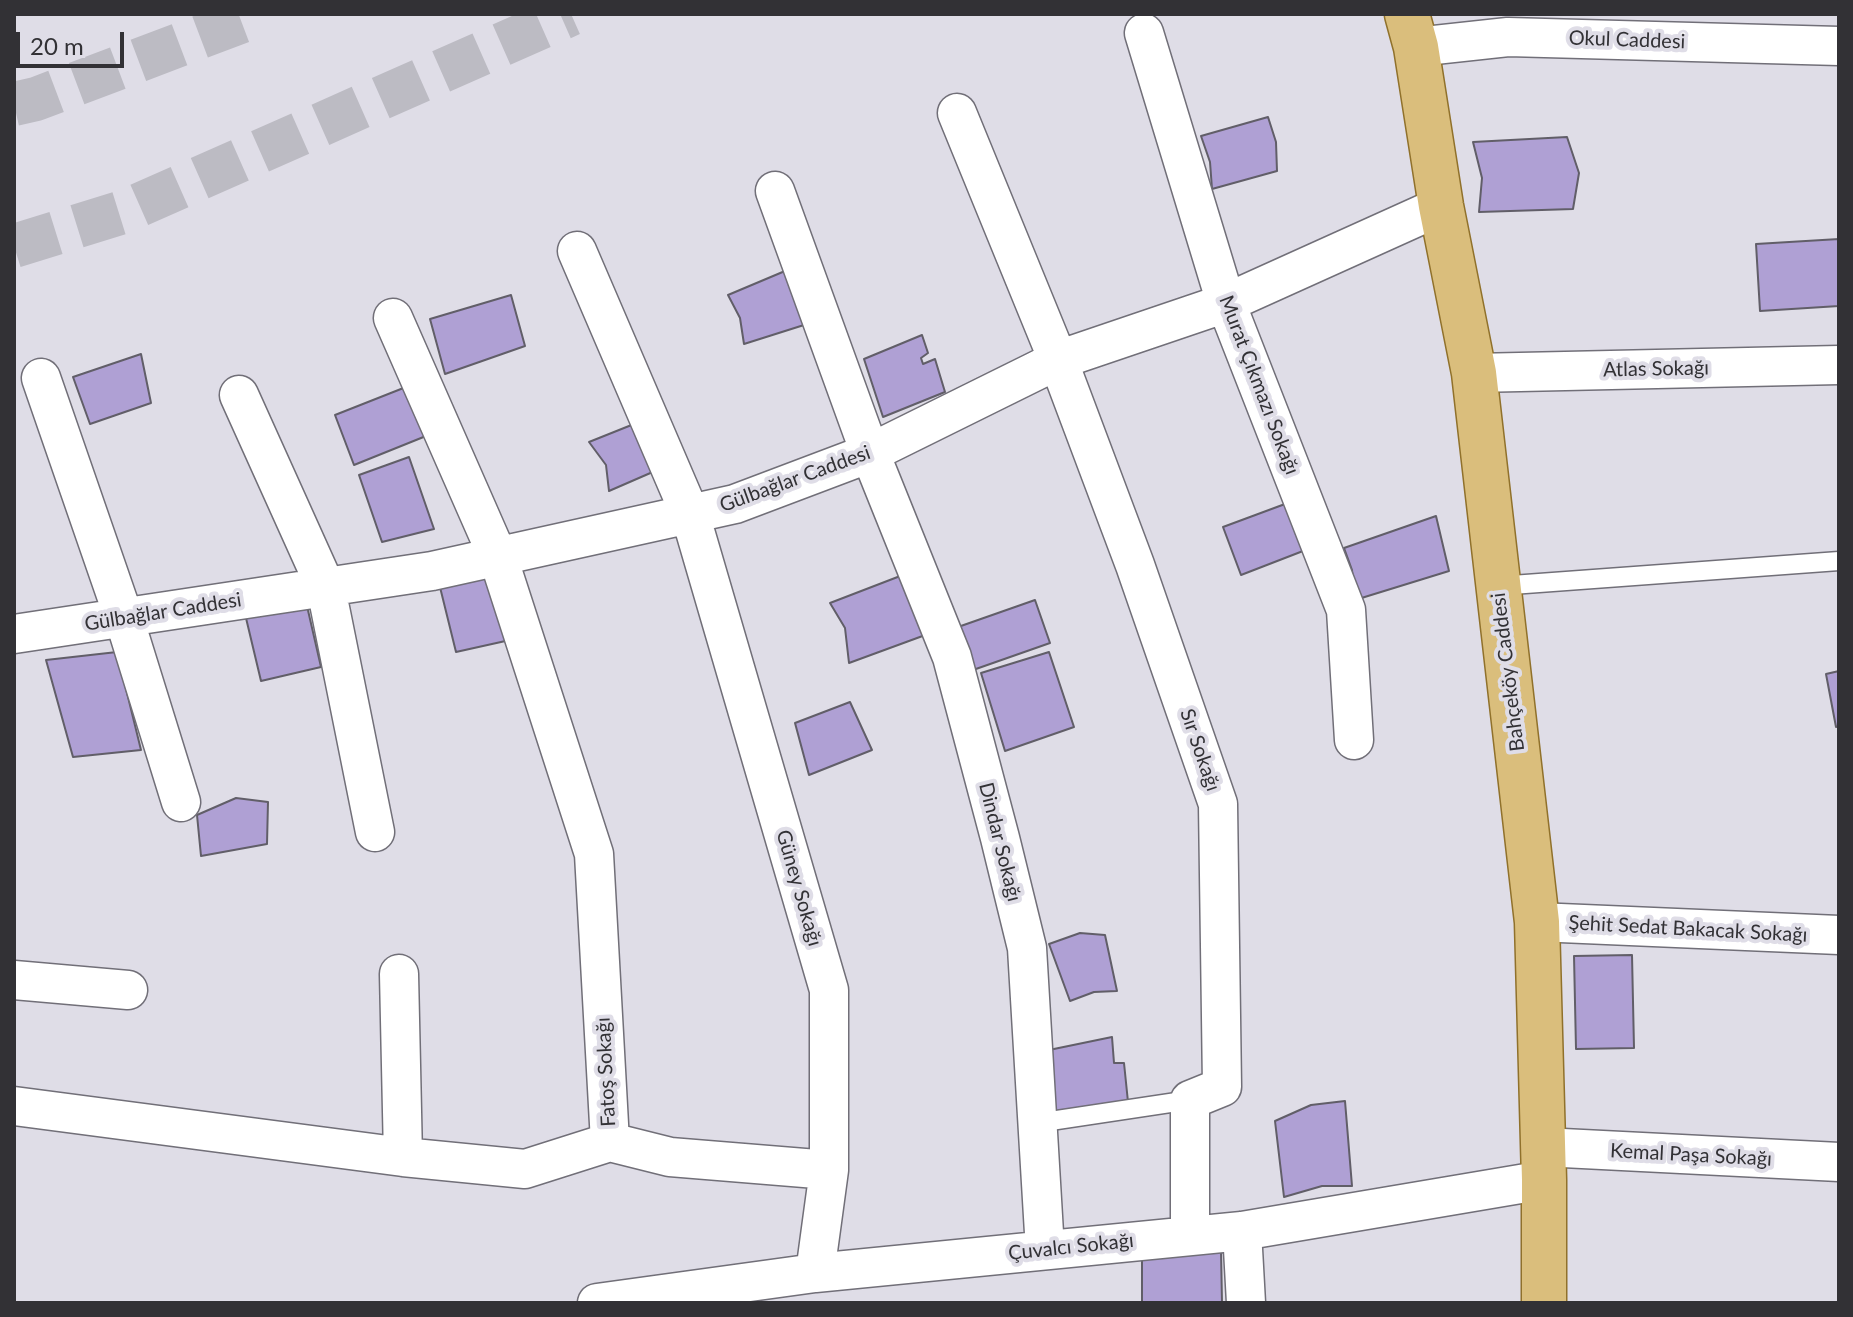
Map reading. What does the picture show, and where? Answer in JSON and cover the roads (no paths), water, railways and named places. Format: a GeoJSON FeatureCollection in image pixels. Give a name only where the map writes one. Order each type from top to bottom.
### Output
{"type":"FeatureCollection","features":[{"type":"Feature","properties":{"kind":"main road","name":"Bahçeköy Caddesi"},"geometry":{"type":"LineString","coordinates":[[1414,25],[1441,206],[1474,373],[1537,922],[1544,1303]]}},
{"type":"Feature","properties":{"kind":"street","name":"Okul Caddesi"},"geometry":{"type":"LineString","coordinates":[[1414,25],[1508,37],[1839,46]]}},
{"type":"Feature","properties":{"kind":"street","name":"Murat Çıkmazı Sokağı"},"geometry":{"type":"LineString","coordinates":[[1144,33],[1226,303],[1346,610],[1354,740]]}},
{"type":"Feature","properties":{"kind":"street"},"geometry":{"type":"LineString","coordinates":[[957,113],[1058,360]]}},
{"type":"Feature","properties":{"kind":"street","name":"Dindar Sokağı"},"geometry":{"type":"LineString","coordinates":[[775,191],[870,453],[952,657],[1000,838],[1027,948],[1045,1250]]}},
{"type":"Feature","properties":{"kind":"street","name":"Gülbağlar Caddesi"},"geometry":{"type":"LineString","coordinates":[[14,634],[432,571],[735,504],[870,453],[1058,360],[1226,303],[1441,206]]}},
{"type":"Feature","properties":{"kind":"street","name":"Güney Sokağı"},"geometry":{"type":"LineString","coordinates":[[577,251],[690,514],[829,990],[829,1170],[815,1273]]}},
{"type":"Feature","properties":{"kind":"street","name":"Fatoş Sokağı"},"geometry":{"type":"LineString","coordinates":[[14,1106],[403,1157],[525,1169],[610,1142],[594,854],[498,557],[393,318]]}},
{"type":"Feature","properties":{"kind":"street","name":"Sır Sokağı"},"geometry":{"type":"LineString","coordinates":[[1058,360],[1135,565],[1218,804],[1222,1087],[1190,1100]]}},
{"type":"Feature","properties":{"kind":"street","name":"Atlas Sokağı"},"geometry":{"type":"LineString","coordinates":[[1474,373],[1839,365]]}},
{"type":"Feature","properties":{"kind":"street"},"geometry":{"type":"LineString","coordinates":[[41,378],[124,618],[181,802]]}},
{"type":"Feature","properties":{"kind":"street"},"geometry":{"type":"LineString","coordinates":[[239,395],[326,588],[375,832]]}},
{"type":"Feature","properties":{"kind":"street","name":"Şehit Sedat Bakacak Sokağı"},"geometry":{"type":"LineString","coordinates":[[1537,922],[1839,935]]}},
{"type":"Feature","properties":{"kind":"street"},"geometry":{"type":"LineString","coordinates":[[399,974],[403,1157]]}},
{"type":"Feature","properties":{"kind":"street"},"geometry":{"type":"LineString","coordinates":[[14,980],[128,990]]}},
{"type":"Feature","properties":{"kind":"street"},"geometry":{"type":"LineString","coordinates":[[1190,1100],[1190,1236]]}},
{"type":"Feature","properties":{"kind":"street"},"geometry":{"type":"LineString","coordinates":[[610,1142],[670,1157],[829,1170]]}},
{"type":"Feature","properties":{"kind":"street","name":"Kemal Paşa Sokağı"},"geometry":{"type":"LineString","coordinates":[[1543,1164],[1839,1162]]}},
{"type":"Feature","properties":{"kind":"street","name":"Çuvalcı Sokağı"},"geometry":{"type":"LineString","coordinates":[[597,1303],[815,1273],[1242,1231],[1543,1164]]}},
{"type":"Feature","properties":{"kind":"street"},"geometry":{"type":"LineString","coordinates":[[1242,1231],[1246,1303]]}},
{"type":"Feature","properties":{"kind":"lane"},"geometry":{"type":"LineString","coordinates":[[1498,586],[1839,561]]}},
{"type":"Feature","properties":{"kind":"lane"},"geometry":{"type":"LineString","coordinates":[[1037,1123],[1190,1100]]}},
{"type":"Feature","properties":{"kind":"tunnel"},"geometry":{"type":"LineString","coordinates":[[14,104],[36,99],[261,14]]}},
{"type":"Feature","properties":{"kind":"tunnel"},"geometry":{"type":"LineString","coordinates":[[14,246],[123,212],[571,14]]}}]}
